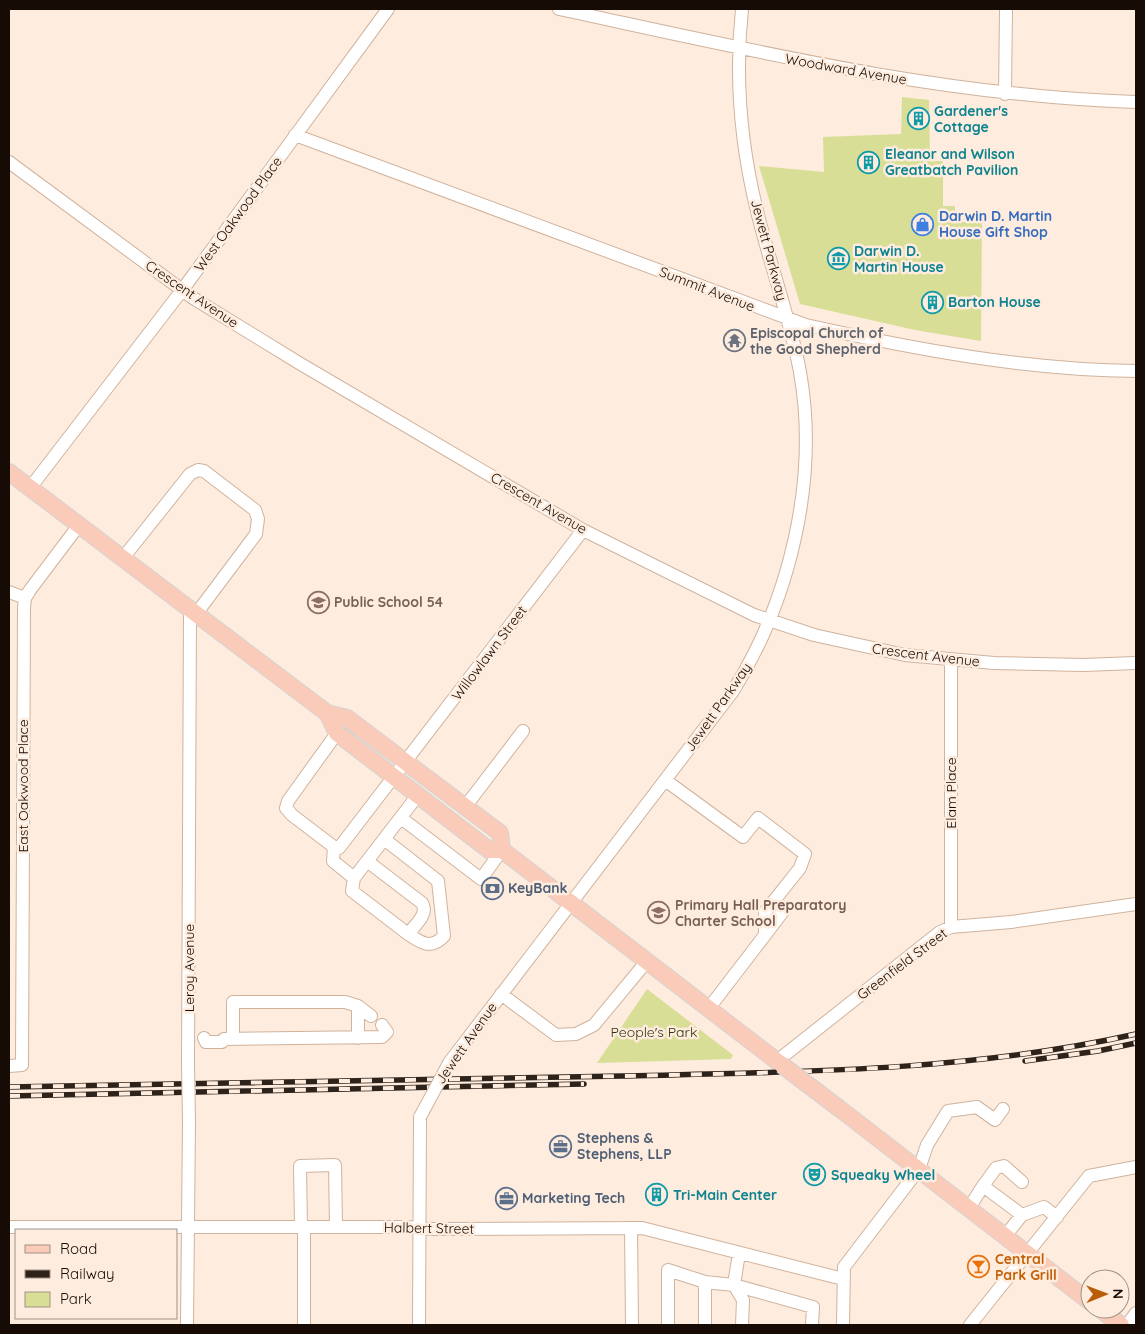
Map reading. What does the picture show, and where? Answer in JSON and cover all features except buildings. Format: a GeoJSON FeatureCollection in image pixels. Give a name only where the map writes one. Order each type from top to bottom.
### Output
{"type":"FeatureCollection","features":[{"type":"Feature","properties":{"kind":"main road"},"geometry":{"type":"LineString","coordinates":[[9,472],[327,712],[347,718],[500,833],[502,850]]}},
{"type":"Feature","properties":{"kind":"main road"},"geometry":{"type":"LineString","coordinates":[[327,712],[338,733],[394,777],[489,850],[502,850],[1080,1294]]}},
{"type":"Feature","properties":{"kind":"street","name":"West Oakwood Place"},"geometry":{"type":"LineString","coordinates":[[30,488],[183,289],[388,9]]}},
{"type":"Feature","properties":{"kind":"street","name":"Woodward Avenue"},"geometry":{"type":"LineString","coordinates":[[559,9],[879,76],[1004,94],[1136,102]]}},
{"type":"Feature","properties":{"kind":"street","name":"Jewett Parkway"},"geometry":{"type":"LineString","coordinates":[[571,903],[737,684],[758,646],[782,584],[802,498],[806,446],[803,395],[787,319],[760,225],[750,179],[743,126],[739,48],[742,9]]}},
{"type":"Feature","properties":{"kind":"street"},"geometry":{"type":"LineString","coordinates":[[1004,94],[1006,9]]}},
{"type":"Feature","properties":{"kind":"street","name":"Summit Avenue"},"geometry":{"type":"LineString","coordinates":[[294,136],[787,319],[872,340],[970,357],[1041,365],[1136,371]]}},
{"type":"Feature","properties":{"kind":"street","name":"Crescent Avenue"},"geometry":{"type":"LineString","coordinates":[[9,162],[183,289],[299,363],[583,530],[768,620],[814,635],[876,650],[951,660],[1048,664],[1136,663]]}},
{"type":"Feature","properties":{"kind":"street"},"geometry":{"type":"LineString","coordinates":[[123,558],[190,474],[198,470],[204,471],[255,510],[258,519],[256,534],[193,612]]}},
{"type":"Feature","properties":{"kind":"street"},"geometry":{"type":"LineString","coordinates":[[9,592],[25,598],[79,525]]}},
{"type":"Feature","properties":{"kind":"street","name":"Willowlawn Street"},"geometry":{"type":"LineString","coordinates":[[334,847],[339,848],[343,844],[583,530]]}},
{"type":"Feature","properties":{"kind":"street","name":"East Oakwood Place"},"geometry":{"type":"LineString","coordinates":[[9,1066],[22,1066],[25,598]]}},
{"type":"Feature","properties":{"kind":"street","name":"Leroy Avenue"},"geometry":{"type":"LineString","coordinates":[[187,1325],[193,612]]}},
{"type":"Feature","properties":{"kind":"street","name":"Elam Place"},"geometry":{"type":"LineString","coordinates":[[951,660],[951,927]]}},
{"type":"Feature","properties":{"kind":"street"},"geometry":{"type":"LineString","coordinates":[[465,807],[523,731]]}},
{"type":"Feature","properties":{"kind":"street"},"geometry":{"type":"LineString","coordinates":[[338,733],[288,801],[286,808],[292,815],[334,847],[333,861],[354,878]]}},
{"type":"Feature","properties":{"kind":"street"},"geometry":{"type":"LineString","coordinates":[[665,780],[743,837],[758,818],[804,854],[800,868],[765,912],[765,935]]}},
{"type":"Feature","properties":{"kind":"street"},"geometry":{"type":"LineString","coordinates":[[384,839],[438,881],[444,936],[434,944],[423,945],[352,891],[354,878],[366,861],[418,795]]}},
{"type":"Feature","properties":{"kind":"street"},"geometry":{"type":"LineString","coordinates":[[400,818],[481,879],[502,850]]}},
{"type":"Feature","properties":{"kind":"street"},"geometry":{"type":"LineString","coordinates":[[366,861],[422,903],[424,907],[423,915],[408,934]]}},
{"type":"Feature","properties":{"kind":"street","name":"Jewett Avenue"},"geometry":{"type":"LineString","coordinates":[[418,1325],[420,1117],[449,1063],[571,903]]}},
{"type":"Feature","properties":{"kind":"street","name":"Greenfield Street"},"geometry":{"type":"LineString","coordinates":[[780,1063],[940,932],[951,927],[1011,922],[1136,904]]}},
{"type":"Feature","properties":{"kind":"street"},"geometry":{"type":"LineString","coordinates":[[709,1008],[784,910]]}},
{"type":"Feature","properties":{"kind":"street"},"geometry":{"type":"LineString","coordinates":[[501,994],[556,1035],[576,1034],[594,1025],[647,961]]}},
{"type":"Feature","properties":{"kind":"street"},"geometry":{"type":"LineString","coordinates":[[228,1038],[233,1002],[345,1002],[358,1006],[371,1016]]}},
{"type":"Feature","properties":{"kind":"street"},"geometry":{"type":"LineString","coordinates":[[358,1006],[358,1038]]}},
{"type":"Feature","properties":{"kind":"street"},"geometry":{"type":"LineString","coordinates":[[188,1038],[204,1038],[207,1035],[222,1035],[228,1038],[382,1038],[387,1032],[386,1027],[382,1025]]}},
{"type":"Feature","properties":{"kind":"street"},"geometry":{"type":"LineString","coordinates":[[843,1325],[844,1268],[918,1169],[926,1145],[948,1111],[977,1107],[995,1120],[1003,1109]]}},
{"type":"Feature","properties":{"kind":"street"},"geometry":{"type":"LineString","coordinates":[[304,1325],[300,1166],[335,1165],[336,1227]]}},
{"type":"Feature","properties":{"kind":"street"},"geometry":{"type":"LineString","coordinates":[[969,1208],[996,1168],[1004,1166],[1022,1182]]}},
{"type":"Feature","properties":{"kind":"street"},"geometry":{"type":"LineString","coordinates":[[970,1325],[1089,1176],[1136,1167]]}},
{"type":"Feature","properties":{"kind":"street"},"geometry":{"type":"LineString","coordinates":[[983,1186],[1022,1215]]}},
{"type":"Feature","properties":{"kind":"street"},"geometry":{"type":"LineString","coordinates":[[1005,1236],[1022,1215],[1044,1207],[1057,1217]]}},
{"type":"Feature","properties":{"kind":"street","name":"Halbert Street"},"geometry":{"type":"LineString","coordinates":[[9,1227],[642,1228],[843,1279]]}},
{"type":"Feature","properties":{"kind":"street"},"geometry":{"type":"LineString","coordinates":[[631,1228],[632,1325]]}},
{"type":"Feature","properties":{"kind":"street"},"geometry":{"type":"LineString","coordinates":[[739,1253],[734,1285],[742,1300],[742,1325]]}},
{"type":"Feature","properties":{"kind":"street"},"geometry":{"type":"LineString","coordinates":[[668,1325],[668,1270],[705,1282],[734,1285],[813,1307],[812,1325]]}},
{"type":"Feature","properties":{"kind":"street"},"geometry":{"type":"LineString","coordinates":[[705,1282],[705,1325]]}},
{"type":"Feature","properties":{"kind":"street"},"geometry":{"type":"LineString","coordinates":[[1127,1325],[1136,1313]]}},
{"type":"Feature","properties":{"kind":"green space"},"geometry":{"type":"Polygon","coordinates":[[[902,97],[929,100],[930,161],[943,161],[943,206],[955,206],[955,222],[982,222],[981,341],[915,330],[800,304],[759,166],[824,172],[823,137],[901,134],[902,97]]]}},
{"type":"Feature","properties":{"kind":"green space","name":"People's Park"},"geometry":{"type":"Polygon","coordinates":[[[647,989],[733,1055],[731,1059],[597,1063],[647,989]]]}},
{"type":"Feature","properties":{"kind":"railway"},"geometry":{"type":"LineString","coordinates":[[9,1087],[622,1076],[880,1068],[1009,1056],[1072,1047],[1136,1034]]}},
{"type":"Feature","properties":{"kind":"railway"},"geometry":{"type":"LineString","coordinates":[[1025,1061],[1098,1051],[1136,1043]]}},
{"type":"Feature","properties":{"kind":"railway"},"geometry":{"type":"LineString","coordinates":[[9,1096],[584,1084]]}},
{"type":"Feature","properties":{"kind":"place","name":"Gardener's Cottage"},"geometry":{"type":"Point","coordinates":[918,119]}},
{"type":"Feature","properties":{"kind":"place","name":"Eleanor and Wilson Greatbatch Pavilion"},"geometry":{"type":"Point","coordinates":[869,162]}},
{"type":"Feature","properties":{"kind":"place","name":"Darwin D. Martin House Gift Shop"},"geometry":{"type":"Point","coordinates":[923,224]}},
{"type":"Feature","properties":{"kind":"place","name":"Darwin D. Martin House"},"geometry":{"type":"Point","coordinates":[838,259]}},
{"type":"Feature","properties":{"kind":"place","name":"Barton House"},"geometry":{"type":"Point","coordinates":[932,302]}},
{"type":"Feature","properties":{"kind":"place","name":"Episcopal Church of the Good Shepherd"},"geometry":{"type":"Point","coordinates":[734,341]}},
{"type":"Feature","properties":{"kind":"place","name":"Public School 54"},"geometry":{"type":"Point","coordinates":[318,602]}},
{"type":"Feature","properties":{"kind":"place","name":"KeyBank"},"geometry":{"type":"Point","coordinates":[492,888]}},
{"type":"Feature","properties":{"kind":"place","name":"Primary Hall Preparatory Charter School"},"geometry":{"type":"Point","coordinates":[659,913]}},
{"type":"Feature","properties":{"kind":"place","name":"Stephens & Stephens, LLP"},"geometry":{"type":"Point","coordinates":[561,1146]}},
{"type":"Feature","properties":{"kind":"place","name":"Squeaky Wheel"},"geometry":{"type":"Point","coordinates":[815,1175]}},
{"type":"Feature","properties":{"kind":"place","name":"Tri-Main Center"},"geometry":{"type":"Point","coordinates":[657,1195]}},
{"type":"Feature","properties":{"kind":"place","name":"Marketing Tech"},"geometry":{"type":"Point","coordinates":[506,1198]}},
{"type":"Feature","properties":{"kind":"place","name":"Central Park Grill"},"geometry":{"type":"Point","coordinates":[979,1267]}}]}
